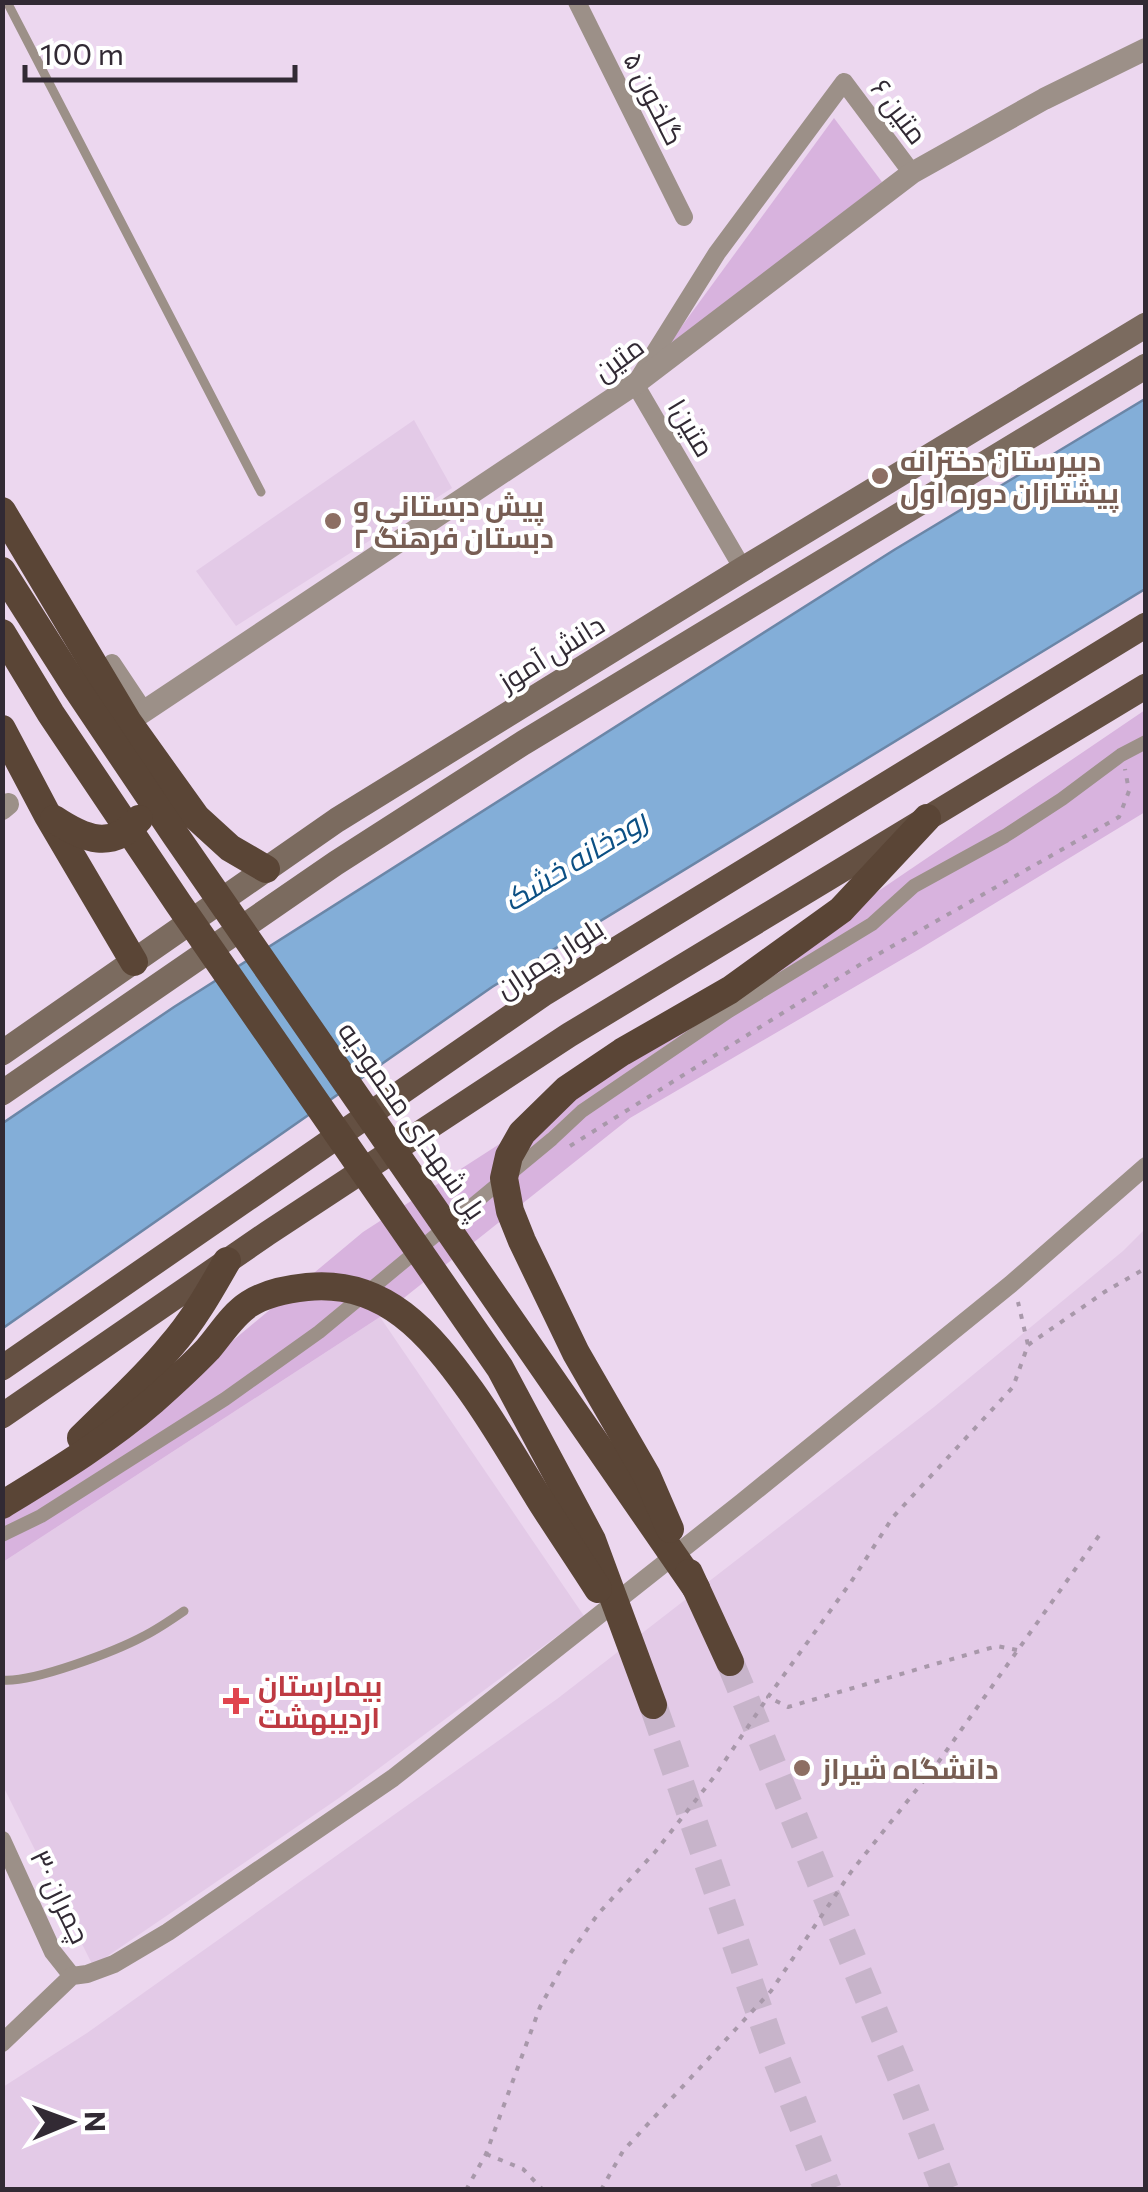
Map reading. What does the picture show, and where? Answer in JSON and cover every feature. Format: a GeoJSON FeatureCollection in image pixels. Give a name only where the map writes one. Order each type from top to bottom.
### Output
{"type":"FeatureCollection","features":[{"type":"Feature","properties":{"kind":"highway"},"geometry":{"type":"LineString","coordinates":[[2,512],[196,817],[230,848],[266,869]]}},
{"type":"Feature","properties":{"kind":"highway","name":"پل شهدای محمودیه"},"geometry":{"type":"LineString","coordinates":[[2,571],[77,689],[696,1588]]}},
{"type":"Feature","properties":{"kind":"highway"},"geometry":{"type":"LineString","coordinates":[[2,633],[51,714],[500,1368],[592,1540],[653,1705]]}},
{"type":"Feature","properties":{"kind":"highway"},"geometry":{"type":"LineString","coordinates":[[48,816],[74,833],[92,839],[110,839],[136,824],[151,779],[138,726]]}},
{"type":"Feature","properties":{"kind":"highway"},"geometry":{"type":"LineString","coordinates":[[2,729],[134,962]]}},
{"type":"Feature","properties":{"kind":"highway"},"geometry":{"type":"LineString","coordinates":[[730,1662],[646,1476],[576,1353],[522,1241],[510,1211],[504,1178],[509,1156],[522,1134],[567,1089],[622,1052],[730,990],[841,910],[927,818]]}},
{"type":"Feature","properties":{"kind":"highway"},"geometry":{"type":"LineString","coordinates":[[43,1480],[172,1345],[227,1261]]}},
{"type":"Feature","properties":{"kind":"highway"},"geometry":{"type":"LineString","coordinates":[[3,1504],[84,1454],[152,1402],[247,1305],[280,1291],[309,1287],[361,1292],[399,1310],[448,1358],[626,1632]]}},
{"type":"Feature","properties":{"kind":"main road","name":"دانش آموز"},"geometry":{"type":"LineString","coordinates":[[2,1053],[337,820],[1146,325]]}},
{"type":"Feature","properties":{"kind":"main road"},"geometry":{"type":"LineString","coordinates":[[2,1093],[336,863],[508,753],[1146,366]]}},
{"type":"Feature","properties":{"kind":"main road","name":"بلوار چمران"},"geometry":{"type":"LineString","coordinates":[[2,1368],[545,993],[1146,625]]}},
{"type":"Feature","properties":{"kind":"main road"},"geometry":{"type":"LineString","coordinates":[[2,1416],[227,1261],[569,1035],[1146,686]]}},
{"type":"Feature","properties":{"kind":"street","name":"۵ گلخون"},"geometry":{"type":"LineString","coordinates":[[577,2],[684,218]]}},
{"type":"Feature","properties":{"kind":"street","name":"متین"},"geometry":{"type":"LineString","coordinates":[[138,726],[635,384],[912,172],[1044,99],[1146,49]]}},
{"type":"Feature","properties":{"kind":"street","name":"۶ متین"},"geometry":{"type":"LineString","coordinates":[[635,384],[717,253],[844,82],[912,172]]}},
{"type":"Feature","properties":{"kind":"street","name":"متین۱"},"geometry":{"type":"LineString","coordinates":[[635,384],[743,569]]}},
{"type":"Feature","properties":{"kind":"street"},"geometry":{"type":"LineString","coordinates":[[112,663],[138,726]]}},
{"type":"Feature","properties":{"kind":"street"},"geometry":{"type":"LineString","coordinates":[[2,1534],[41,1516],[226,1399],[304,1343],[582,1111],[729,1011],[872,924],[914,886],[1004,836],[1146,742]]}},
{"type":"Feature","properties":{"kind":"street"},"geometry":{"type":"LineString","coordinates":[[2,2043],[72,1976],[114,1964],[168,1932],[393,1778],[1011,1284],[1146,1166]]}},
{"type":"Feature","properties":{"kind":"street","name":"۳۰ چمران"},"geometry":{"type":"LineString","coordinates":[[2,1840],[53,1952],[72,1976]]}},
{"type":"Feature","properties":{"kind":"lane"},"geometry":{"type":"LineString","coordinates":[[7,2],[262,492]]}},
{"type":"Feature","properties":{"kind":"lane"},"geometry":{"type":"LineString","coordinates":[[2,1680],[13,1681],[75,1664],[145,1636],[184,1611]]}},
{"type":"Feature","properties":{"kind":"path"},"geometry":{"type":"LineString","coordinates":[[552,1139],[568,1147],[861,964],[1119,817],[1130,791],[1121,755]]}},
{"type":"Feature","properties":{"kind":"path"},"geometry":{"type":"LineString","coordinates":[[1028,1345],[1146,1268]]}},
{"type":"Feature","properties":{"kind":"path"},"geometry":{"type":"LineString","coordinates":[[466,2190],[486,2154],[540,2008],[566,1958],[598,1914],[655,1852],[714,1777],[893,1517],[1013,1387],[1028,1345],[1022,1312],[1011,1284]]}},
{"type":"Feature","properties":{"kind":"path"},"geometry":{"type":"LineString","coordinates":[[601,2190],[623,2151],[771,1991],[851,1872],[936,1764],[1103,1530]]}},
{"type":"Feature","properties":{"kind":"path"},"geometry":{"type":"LineString","coordinates":[[768,1697],[788,1706],[996,1646],[1018,1650]]}},
{"type":"Feature","properties":{"kind":"path"},"geometry":{"type":"LineString","coordinates":[[486,2154],[524,2169],[544,2190]]}},
{"type":"Feature","properties":{"kind":"shaded area"},"geometry":{"type":"Polygon","coordinates":[[[834,118],[882,182],[660,356],[834,118]]]}},
{"type":"Feature","properties":{"kind":"shaded area","name":"پیش دبستانی و دبستان فرهنگ ۲"},"geometry":{"type":"Polygon","coordinates":[[[414,420],[452,488],[236,626],[196,571],[414,420]]]}},
{"type":"Feature","properties":{"kind":"shaded area"},"geometry":{"type":"Polygon","coordinates":[[[1145,710],[1145,812],[630,1118],[380,1317],[3,1562],[3,1516],[163,1399],[363,1232],[619,1067],[1145,710]]]}},
{"type":"Feature","properties":{"kind":"shaded area","name":"دانشگاه شیراز"},"geometry":{"type":"Polygon","coordinates":[[[1145,1229],[1145,2189],[3,2190],[3,2087],[87,2033],[557,1699],[934,1407],[1145,1229]]]}},
{"type":"Feature","properties":{"kind":"shaded area","name":"بیمارستان اردیبهشت"},"geometry":{"type":"Polygon","coordinates":[[[380,1317],[584,1616],[339,1798],[93,1966],[3,1786],[3,1562],[380,1317]]]}},
{"type":"Feature","properties":{"kind":"water","name":"رودخانه خشک"},"geometry":{"type":"Polygon","coordinates":[[[1145,399],[1145,589],[492,987],[3,1328],[3,1123],[174,1007],[894,550],[1145,399]]]}},
{"type":"Feature","properties":{"kind":"tunnel"},"geometry":{"type":"LineString","coordinates":[[730,1662],[945,2190]]}},
{"type":"Feature","properties":{"kind":"tunnel"},"geometry":{"type":"LineString","coordinates":[[653,1705],[771,2045],[828,2190]]}},
{"type":"Feature","properties":{"kind":"place","name":"دبیرستان دخترانه پیشتازان دوره اول"},"geometry":{"type":"Point","coordinates":[880,476]}},
{"type":"Feature","properties":{"kind":"place","name":"پیش دبستانی و دبستان فرهنگ ۲"},"geometry":{"type":"Point","coordinates":[333,521]}},
{"type":"Feature","properties":{"kind":"place","name":"بیمارستان اردیبهشت"},"geometry":{"type":"Point","coordinates":[236,1701]}},
{"type":"Feature","properties":{"kind":"place","name":"دانشگاه شیراز"},"geometry":{"type":"Point","coordinates":[802,1768]}}]}
